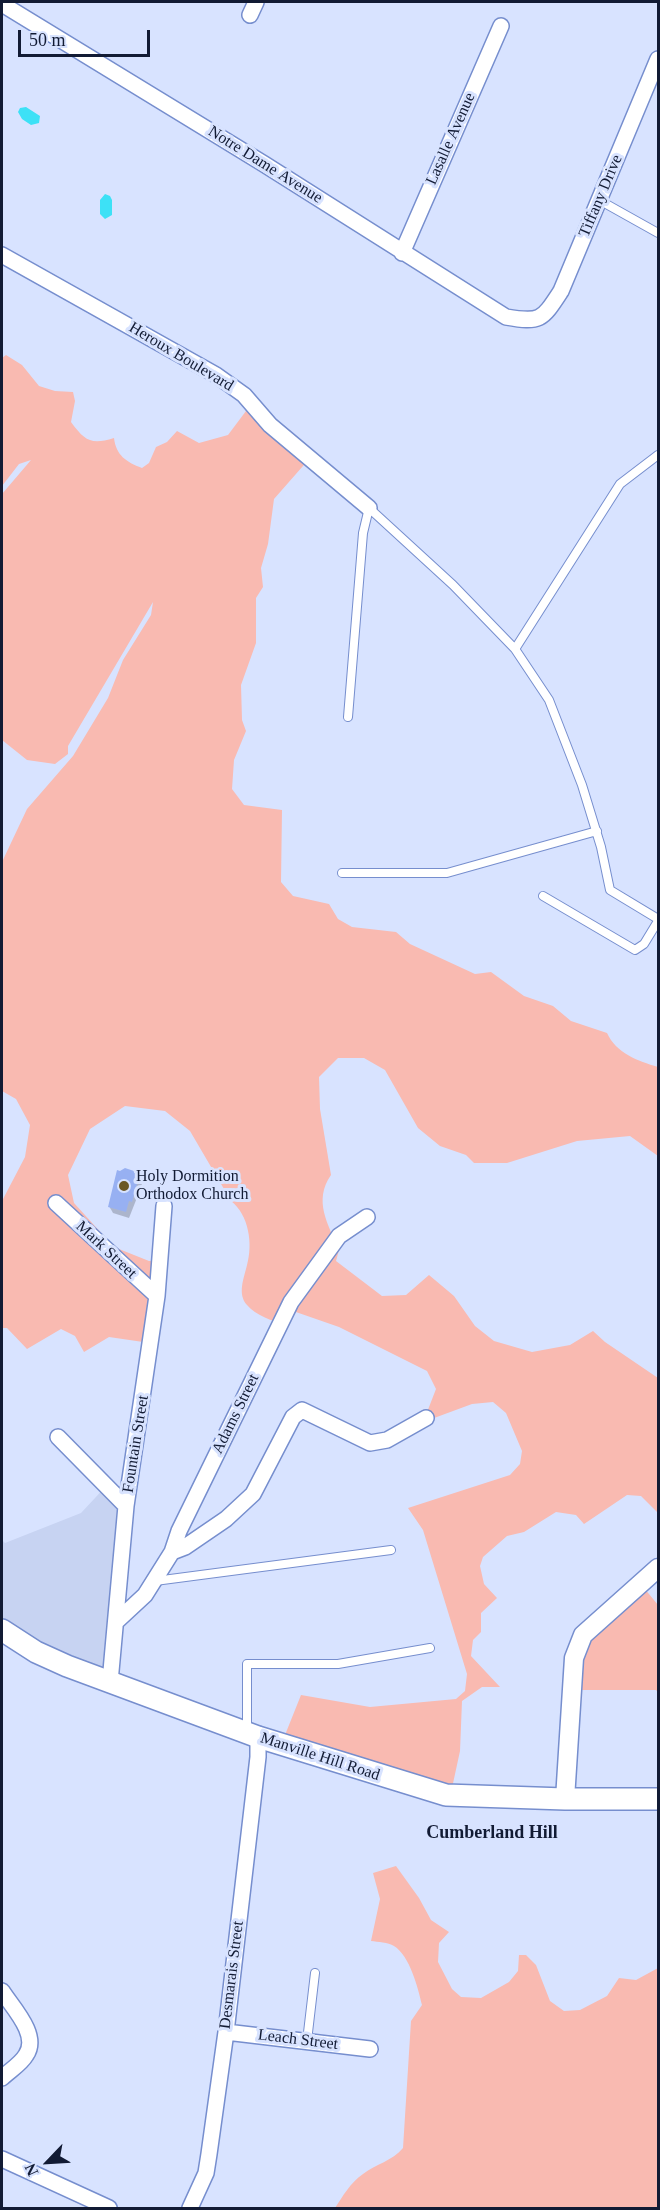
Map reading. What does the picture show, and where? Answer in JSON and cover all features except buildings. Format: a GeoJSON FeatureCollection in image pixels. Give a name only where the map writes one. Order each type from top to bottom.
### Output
{"type":"FeatureCollection","features":[{"type":"Feature","properties":{"kind":"main road","name":"Manville Hill Road"},"geometry":{"type":"LineString","coordinates":[[2,1630],[36,1652],[67,1666],[252,1735],[446,1795],[658,1799]]}},
{"type":"Feature","properties":{"kind":"street","name":"Notre Dame Avenue"},"geometry":{"type":"LineString","coordinates":[[2,4],[264,164],[506,317],[529,321]]}},
{"type":"Feature","properties":{"kind":"street","name":"Lasalle Avenue"},"geometry":{"type":"LineString","coordinates":[[402,253],[501,26]]}},
{"type":"Feature","properties":{"kind":"street","name":"Tiffany Drive"},"geometry":{"type":"LineString","coordinates":[[529,321],[545,315],[561,291],[658,59]]}},
{"type":"Feature","properties":{"kind":"street","name":"Heroux Boulevard"},"geometry":{"type":"LineString","coordinates":[[2,255],[216,375],[244,395],[270,425],[369,508]]}},
{"type":"Feature","properties":{"kind":"street","name":"Mark Street"},"geometry":{"type":"LineString","coordinates":[[56,1203],[157,1296]]}},
{"type":"Feature","properties":{"kind":"street","name":"Fountain Street"},"geometry":{"type":"LineString","coordinates":[[110,1682],[126,1506],[157,1296],[164,1206]]}},
{"type":"Feature","properties":{"kind":"street","name":"Adams Street"},"geometry":{"type":"LineString","coordinates":[[117,1621],[145,1595],[172,1552],[179,1531],[291,1302],[339,1236],[367,1217]]}},
{"type":"Feature","properties":{"kind":"street"},"geometry":{"type":"LineString","coordinates":[[172,1552],[185,1547],[226,1519],[253,1494],[293,1417],[302,1410],[370,1443],[387,1440],[426,1418]]}},
{"type":"Feature","properties":{"kind":"street"},"geometry":{"type":"LineString","coordinates":[[58,1437],[126,1506]]}},
{"type":"Feature","properties":{"kind":"street"},"geometry":{"type":"LineString","coordinates":[[565,1799],[574,1658],[583,1635],[658,1568]]}},
{"type":"Feature","properties":{"kind":"street","name":"Desmarais Street"},"geometry":{"type":"LineString","coordinates":[[190,2208],[206,2173],[226,2032],[258,1757],[252,1735]]}},
{"type":"Feature","properties":{"kind":"street"},"geometry":{"type":"LineString","coordinates":[[2,1991],[29,2034],[30,2044],[26,2055],[2,2078]]}},
{"type":"Feature","properties":{"kind":"street","name":"Leach Street"},"geometry":{"type":"LineString","coordinates":[[226,2032],[370,2049]]}},
{"type":"Feature","properties":{"kind":"street"},"geometry":{"type":"LineString","coordinates":[[2,2159],[109,2208]]}},
{"type":"Feature","properties":{"kind":"lane"},"geometry":{"type":"LineString","coordinates":[[599,200],[658,233]]}},
{"type":"Feature","properties":{"kind":"lane"},"geometry":{"type":"LineString","coordinates":[[515,650],[620,484],[658,455]]}},
{"type":"Feature","properties":{"kind":"lane"},"geometry":{"type":"LineString","coordinates":[[348,717],[363,533],[369,508],[453,585],[515,650],[549,700],[597,831],[610,890],[658,920],[644,944],[635,950],[543,896]]}},
{"type":"Feature","properties":{"kind":"lane"},"geometry":{"type":"LineString","coordinates":[[342,873],[447,873],[597,831]]}},
{"type":"Feature","properties":{"kind":"lane"},"geometry":{"type":"LineString","coordinates":[[153,1582],[391,1550]]}},
{"type":"Feature","properties":{"kind":"lane"},"geometry":{"type":"LineString","coordinates":[[252,1735],[247,1664],[338,1664],[430,1648]]}},
{"type":"Feature","properties":{"kind":"lane"},"geometry":{"type":"LineString","coordinates":[[307,2041],[315,1973]]}},
{"type":"Feature","properties":{"kind":"shaded area"},"geometry":{"type":"Polygon","coordinates":[[[6,355],[22,365],[39,386],[55,391],[73,392],[75,401],[71,422],[80,434],[94,441],[114,438],[117,449],[123,457],[142,468],[149,463],[156,447],[167,442],[177,431],[199,443],[228,435],[252,403],[310,458],[274,499],[268,544],[261,568],[263,587],[256,598],[256,643],[241,685],[242,720],[246,731],[234,760],[232,789],[244,805],[282,810],[281,882],[293,896],[329,904],[338,919],[352,927],[396,932],[410,944],[475,974],[491,972],[524,996],[553,1006],[571,1021],[607,1033],[622,1051],[635,1059],[658,1067],[658,1156],[630,1136],[577,1141],[507,1163],[474,1163],[466,1155],[440,1146],[418,1128],[385,1070],[364,1058],[338,1058],[319,1077],[320,1109],[331,1175],[323,1194],[323,1203],[327,1222],[339,1250],[336,1261],[382,1296],[406,1295],[429,1275],[454,1296],[475,1326],[494,1341],[532,1352],[570,1345],[593,1331],[605,1342],[658,1378],[658,1513],[641,1496],[627,1495],[584,1524],[576,1515],[556,1512],[524,1532],[507,1536],[483,1557],[480,1566],[484,1584],[497,1598],[481,1613],[481,1632],[473,1640],[471,1656],[500,1687],[482,1687],[462,1701],[460,1751],[452,1788],[283,1740],[301,1695],[370,1707],[456,1699],[465,1691],[467,1674],[423,1530],[408,1508],[510,1475],[520,1464],[522,1451],[506,1413],[493,1402],[472,1404],[426,1421],[424,1420],[436,1389],[427,1371],[339,1327],[293,1311],[284,1325],[251,1309],[242,1296],[250,1248],[246,1222],[190,1131],[165,1111],[125,1106],[90,1129],[68,1175],[74,1203],[114,1247],[149,1261],[160,1260],[150,1343],[109,1337],[84,1352],[75,1336],[61,1329],[27,1349],[7,1328],[2,1328],[2,1201],[25,1157],[30,1125],[16,1099],[2,1091],[2,862],[27,809],[73,756],[108,698],[123,660],[151,615],[153,602],[68,746],[68,754],[55,764],[27,760],[2,740],[2,494],[31,460],[19,464],[2,486],[2,358],[6,355]]]}},
{"type":"Feature","properties":{"kind":"shaded area"},"geometry":{"type":"Polygon","coordinates":[[[109,1483],[126,1498],[116,1679],[2,1625],[2,1540],[5,1543],[81,1513],[109,1483]]]}},
{"type":"Feature","properties":{"kind":"shaded area"},"geometry":{"type":"Polygon","coordinates":[[[640,1583],[658,1605],[658,1692],[656,1690],[579,1690],[575,1687],[587,1633],[640,1583]]]}},
{"type":"Feature","properties":{"kind":"shaded area"},"geometry":{"type":"Polygon","coordinates":[[[396,1866],[419,1898],[431,1920],[449,1932],[439,1943],[438,1962],[452,1989],[461,1997],[481,1998],[509,1982],[518,1971],[519,1955],[526,1955],[536,1965],[550,2001],[564,2011],[580,2010],[607,1996],[619,1978],[636,1980],[658,1968],[658,2208],[335,2208],[358,2178],[403,2148],[411,2021],[422,2005],[405,1957],[394,1946],[371,1941],[380,1899],[373,1873],[396,1866]]]}},
{"type":"Feature","properties":{"kind":"water"},"geometry":{"type":"Polygon","coordinates":[[[26,107],[40,116],[39,123],[31,125],[22,119],[18,112],[20,108],[26,107]]]}},
{"type":"Feature","properties":{"kind":"water"},"geometry":{"type":"Polygon","coordinates":[[[105,194],[112,200],[112,215],[105,219],[100,214],[100,200],[105,194]]]}},
{"type":"Feature","properties":{"kind":"place","name":"Holy Dormition Orthodox Church"},"geometry":{"type":"Point","coordinates":[124,1186]}},
{"type":"Feature","properties":{"kind":"district","name":"Cumberland Hill"},"geometry":{"type":"Point","coordinates":[492,1833]}}]}
